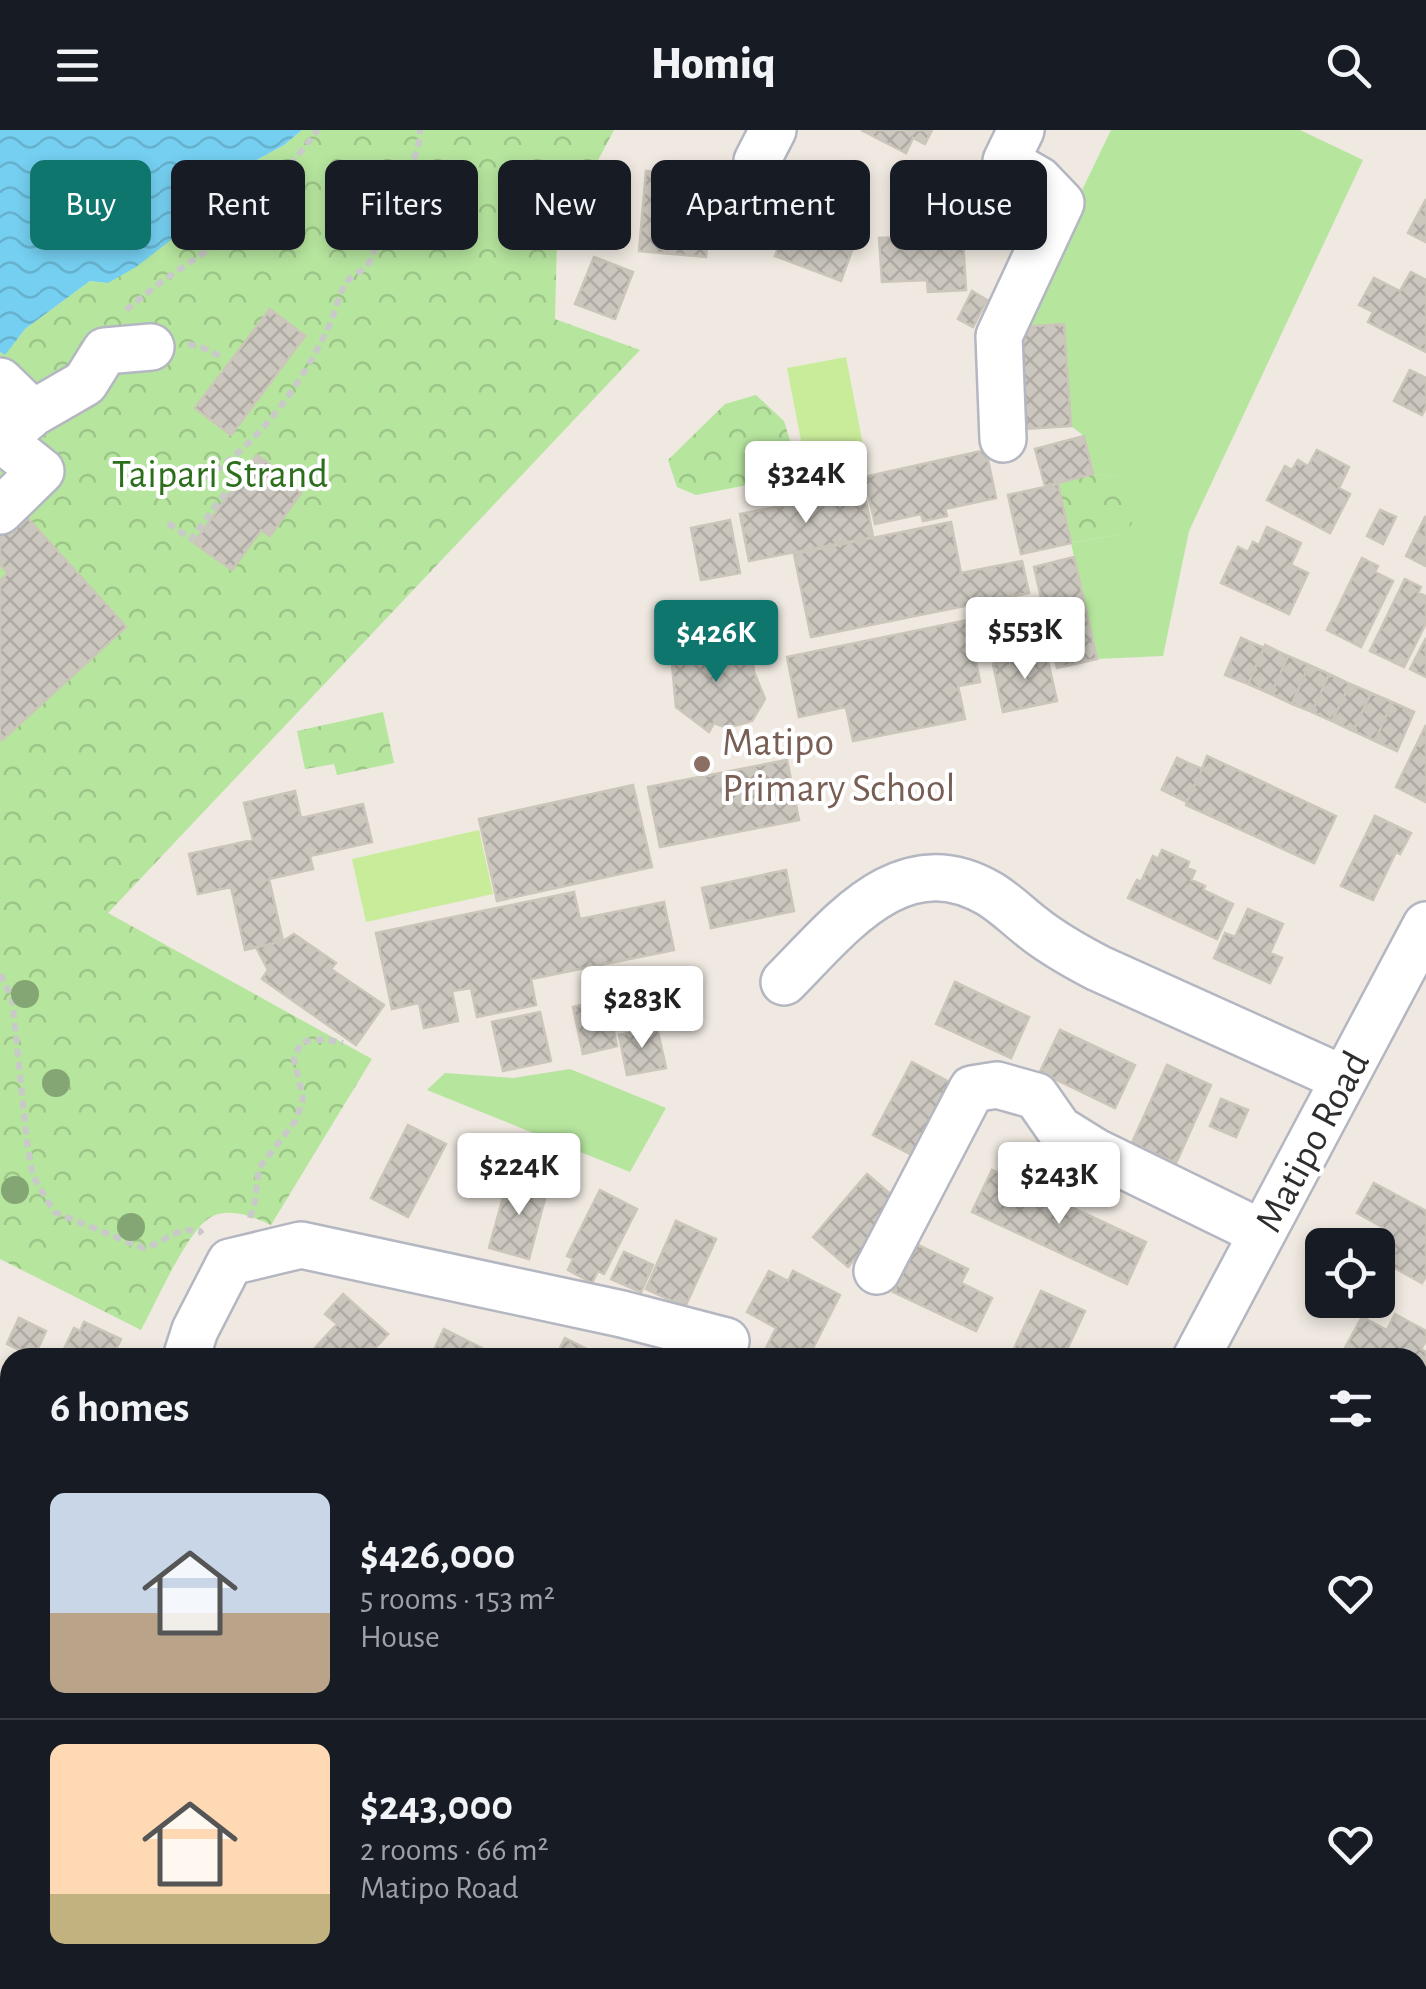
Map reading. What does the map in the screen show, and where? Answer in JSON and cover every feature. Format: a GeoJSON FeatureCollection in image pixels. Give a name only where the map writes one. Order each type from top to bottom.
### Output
{"type":"FeatureCollection","features":[{"type":"Feature","properties":{"kind":"street"},"geometry":{"type":"LineString","coordinates":[[1002,439],[999,336],[1060,203],[1014,146]]}},
{"type":"Feature","properties":{"kind":"street"},"geometry":{"type":"LineString","coordinates":[[12,431],[85,384],[105,350],[150,347]]}},
{"type":"Feature","properties":{"kind":"street"},"geometry":{"type":"LineString","coordinates":[[0,381],[12,431],[41,471],[0,511]]}},
{"type":"Feature","properties":{"kind":"street"},"geometry":{"type":"LineString","coordinates":[[784,982],[873,897],[898,883],[946,878],[988,892],[1060,948],[1098,968],[1344,1079]]}},
{"type":"Feature","properties":{"kind":"street","name":"Matipo Road"},"geometry":{"type":"LineString","coordinates":[[1201,1348],[1426,924]]}},
{"type":"Feature","properties":{"kind":"street"},"geometry":{"type":"LineString","coordinates":[[877,1272],[972,1089],[997,1085],[1036,1096],[1059,1129],[1096,1152],[1262,1233]]}},
{"type":"Feature","properties":{"kind":"street"},"geometry":{"type":"LineString","coordinates":[[189,1348],[226,1240],[301,1245],[604,1310],[726,1341]]}},
{"type":"Feature","properties":{"kind":"path"},"geometry":{"type":"LineString","coordinates":[[105,350],[118,320],[128,308],[239,229],[318,130]]}},
{"type":"Feature","properties":{"kind":"path"},"geometry":{"type":"LineString","coordinates":[[204,478],[223,466],[281,408],[328,326],[346,281],[367,267],[377,247],[382,219],[420,144],[420,130]]}},
{"type":"Feature","properties":{"kind":"path"},"geometry":{"type":"LineString","coordinates":[[168,523],[191,539],[237,478],[223,466]]}},
{"type":"Feature","properties":{"kind":"path"},"geometry":{"type":"LineString","coordinates":[[0,974],[12,998],[34,1176],[54,1212],[142,1248],[155,1246],[186,1228],[226,1240],[255,1201],[259,1168],[296,1120],[302,1099],[294,1059],[301,1042],[343,1043]]}},
{"type":"Feature","properties":{"kind":"green space","name":"Taipari Strand"},"geometry":{"type":"Polygon","coordinates":[[[302,130],[614,130],[598,160],[498,160],[498,250],[557,250],[555,319],[640,350],[108,913],[372,1059],[271,1225],[234,1213],[218,1214],[202,1224],[182,1251],[141,1330],[0,1259],[0,352],[5,354],[25,329],[90,281],[108,283],[171,237],[171,250],[305,250],[305,160],[257,160],[302,130]]]}},
{"type":"Feature","properties":{"kind":"green space"},"geometry":{"type":"Polygon","coordinates":[[[1111,130],[1300,130],[1363,160],[1189,531],[1163,656],[1097,659],[1071,543],[1121,534],[1117,477],[1093,474],[1084,436],[1071,426],[1064,325],[1016,327],[1111,130]]]}},
{"type":"Feature","properties":{"kind":"green space"},"geometry":{"type":"Polygon","coordinates":[[[846,357],[868,471],[809,482],[787,368],[846,357]]]}},
{"type":"Feature","properties":{"kind":"green space"},"geometry":{"type":"Polygon","coordinates":[[[756,395],[784,421],[797,463],[789,477],[696,495],[677,487],[668,460],[725,404],[756,395]]]}},
{"type":"Feature","properties":{"kind":"green space"},"geometry":{"type":"Polygon","coordinates":[[[1093,474],[1117,477],[1127,487],[1132,524],[1121,534],[1071,543],[1058,484],[1093,474]]]}},
{"type":"Feature","properties":{"kind":"green space"},"geometry":{"type":"Polygon","coordinates":[[[383,712],[394,763],[337,775],[334,764],[305,769],[297,731],[383,712]]]}},
{"type":"Feature","properties":{"kind":"green space"},"geometry":{"type":"Polygon","coordinates":[[[479,830],[493,894],[366,922],[352,859],[479,830]]]}},
{"type":"Feature","properties":{"kind":"green space"},"geometry":{"type":"Polygon","coordinates":[[[570,1069],[666,1108],[630,1172],[427,1090],[445,1073],[513,1078],[570,1069]]]}},
{"type":"Feature","properties":{"kind":"water"},"geometry":{"type":"Polygon","coordinates":[[[0,130],[302,130],[257,160],[171,160],[171,240],[108,283],[90,281],[25,329],[5,355],[0,352],[0,130]]]}},
{"type":"Feature","properties":{"kind":"building"},"geometry":{"type":"Polygon","coordinates":[[[861,130],[932,130],[925,144],[913,138],[906,153],[861,130]]]}},
{"type":"Feature","properties":{"kind":"building"},"geometry":{"type":"Polygon","coordinates":[[[646,171],[651,171],[651,250],[707,250],[706,257],[639,251],[646,171]]]}},
{"type":"Feature","properties":{"kind":"building"},"geometry":{"type":"Polygon","coordinates":[[[1426,199],[1426,242],[1408,233],[1426,199]]]}},
{"type":"Feature","properties":{"kind":"building"},"geometry":{"type":"Polygon","coordinates":[[[890,237],[890,250],[964,250],[966,290],[928,292],[927,280],[882,282],[879,238],[890,237]]]}},
{"type":"Feature","properties":{"kind":"building"},"geometry":{"type":"Polygon","coordinates":[[[777,250],[852,250],[841,281],[775,256],[777,250]]]}},
{"type":"Feature","properties":{"kind":"building"},"geometry":{"type":"Polygon","coordinates":[[[594,257],[633,272],[615,319],[575,304],[594,257]]]}},
{"type":"Feature","properties":{"kind":"building"},"geometry":{"type":"Polygon","coordinates":[[[1411,272],[1426,280],[1426,352],[1368,322],[1373,312],[1359,305],[1374,278],[1400,291],[1411,272]]]}},
{"type":"Feature","properties":{"kind":"building"},"geometry":{"type":"Polygon","coordinates":[[[972,291],[987,300],[973,327],[958,319],[972,291]]]}},
{"type":"Feature","properties":{"kind":"building"},"geometry":{"type":"Polygon","coordinates":[[[270,309],[305,336],[231,435],[195,408],[270,309]]]}},
{"type":"Feature","properties":{"kind":"building"},"geometry":{"type":"Polygon","coordinates":[[[1064,324],[1071,426],[1023,429],[1016,327],[1064,324]]]}},
{"type":"Feature","properties":{"kind":"building"},"geometry":{"type":"Polygon","coordinates":[[[1410,370],[1426,378],[1426,407],[1422,415],[1394,401],[1410,370]]]}},
{"type":"Feature","properties":{"kind":"building"},"geometry":{"type":"Polygon","coordinates":[[[1084,436],[1093,474],[1045,486],[1035,449],[1084,436]]]}},
{"type":"Feature","properties":{"kind":"building"},"geometry":{"type":"Polygon","coordinates":[[[986,450],[996,498],[945,509],[947,516],[923,521],[921,514],[875,524],[864,477],[986,450]]]}},
{"type":"Feature","properties":{"kind":"building"},"geometry":{"type":"Polygon","coordinates":[[[1317,450],[1349,467],[1339,488],[1350,494],[1330,533],[1267,500],[1285,466],[1292,470],[1298,460],[1308,466],[1317,450]]]}},
{"type":"Feature","properties":{"kind":"building"},"geometry":{"type":"Polygon","coordinates":[[[257,455],[297,484],[294,487],[301,493],[270,536],[261,530],[232,570],[194,543],[257,455]]]}},
{"type":"Feature","properties":{"kind":"building"},"geometry":{"type":"Polygon","coordinates":[[[1058,484],[1071,543],[1021,554],[1008,495],[1058,484]]]}},
{"type":"Feature","properties":{"kind":"building"},"geometry":{"type":"Polygon","coordinates":[[[864,490],[873,537],[749,561],[740,514],[864,490]]]}},
{"type":"Feature","properties":{"kind":"building"},"geometry":{"type":"Polygon","coordinates":[[[1380,510],[1396,517],[1383,544],[1367,536],[1380,510]]]}},
{"type":"Feature","properties":{"kind":"building"},"geometry":{"type":"Polygon","coordinates":[[[24,514],[126,627],[2,740],[0,581],[8,573],[0,564],[0,537],[24,514]]]}},
{"type":"Feature","properties":{"kind":"building"},"geometry":{"type":"Polygon","coordinates":[[[1426,518],[1426,566],[1406,556],[1426,518]]]}},
{"type":"Feature","properties":{"kind":"building"},"geometry":{"type":"Polygon","coordinates":[[[730,520],[740,573],[701,580],[691,528],[730,520]]]}},
{"type":"Feature","properties":{"kind":"building"},"geometry":{"type":"Polygon","coordinates":[[[951,522],[961,573],[1022,561],[1029,593],[811,637],[794,554],[951,522]]]}},
{"type":"Feature","properties":{"kind":"building"},"geometry":{"type":"Polygon","coordinates":[[[1267,527],[1301,543],[1291,565],[1308,573],[1289,614],[1221,583],[1238,547],[1248,552],[1253,542],[1259,545],[1267,527]]]}},
{"type":"Feature","properties":{"kind":"building"},"geometry":{"type":"Polygon","coordinates":[[[1074,557],[1097,659],[1057,668],[1034,567],[1074,557]]]}},
{"type":"Feature","properties":{"kind":"building"},"geometry":{"type":"Polygon","coordinates":[[[1362,558],[1378,566],[1375,572],[1393,581],[1361,647],[1327,630],[1362,558]]]}},
{"type":"Feature","properties":{"kind":"building"},"geometry":{"type":"Polygon","coordinates":[[[1405,579],[1421,587],[1418,593],[1426,596],[1426,623],[1404,667],[1370,651],[1405,579]]]}},
{"type":"Feature","properties":{"kind":"building"},"geometry":{"type":"Polygon","coordinates":[[[968,620],[980,682],[958,686],[965,719],[853,741],[846,707],[799,717],[787,657],[968,620]]]}},
{"type":"Feature","properties":{"kind":"building"},"geometry":{"type":"Polygon","coordinates":[[[718,638],[753,663],[765,699],[752,721],[727,728],[714,723],[709,732],[676,707],[671,654],[718,638]]]}},
{"type":"Feature","properties":{"kind":"building"},"geometry":{"type":"Polygon","coordinates":[[[1241,638],[1264,648],[1248,684],[1225,675],[1241,638]]]}},
{"type":"Feature","properties":{"kind":"building"},"geometry":{"type":"Polygon","coordinates":[[[1426,638],[1426,677],[1410,669],[1426,638]]]}},
{"type":"Feature","properties":{"kind":"building"},"geometry":{"type":"Polygon","coordinates":[[[1265,645],[1288,656],[1271,694],[1248,684],[1265,645]]]}},
{"type":"Feature","properties":{"kind":"building"},"geometry":{"type":"Polygon","coordinates":[[[1046,652],[1057,701],[1003,712],[993,664],[1046,652]]]}},
{"type":"Feature","properties":{"kind":"building"},"geometry":{"type":"Polygon","coordinates":[[[1288,656],[1309,665],[1292,704],[1271,694],[1288,656]]]}},
{"type":"Feature","properties":{"kind":"building"},"geometry":{"type":"Polygon","coordinates":[[[1309,665],[1329,674],[1312,712],[1292,704],[1309,665]]]}},
{"type":"Feature","properties":{"kind":"building"},"geometry":{"type":"Polygon","coordinates":[[[1329,674],[1350,684],[1332,721],[1312,712],[1329,674]]]}},
{"type":"Feature","properties":{"kind":"building"},"geometry":{"type":"Polygon","coordinates":[[[1350,684],[1371,693],[1353,731],[1332,721],[1350,684]]]}},
{"type":"Feature","properties":{"kind":"building"},"geometry":{"type":"Polygon","coordinates":[[[1371,693],[1392,702],[1375,741],[1353,731],[1371,693]]]}},
{"type":"Feature","properties":{"kind":"building"},"geometry":{"type":"Polygon","coordinates":[[[1392,702],[1414,712],[1397,751],[1375,741],[1392,702]]]}},
{"type":"Feature","properties":{"kind":"building"},"geometry":{"type":"Polygon","coordinates":[[[1426,725],[1426,802],[1396,787],[1426,725]]]}},
{"type":"Feature","properties":{"kind":"building"},"geometry":{"type":"Polygon","coordinates":[[[1207,756],[1336,816],[1314,863],[1186,805],[1187,802],[1162,790],[1177,758],[1202,769],[1207,756]]]}},
{"type":"Feature","properties":{"kind":"building"},"geometry":{"type":"Polygon","coordinates":[[[1177,758],[1202,769],[1187,802],[1162,789],[1177,758]]]}},
{"type":"Feature","properties":{"kind":"building"},"geometry":{"type":"Polygon","coordinates":[[[787,760],[799,820],[660,847],[648,787],[787,760]]]}},
{"type":"Feature","properties":{"kind":"building"},"geometry":{"type":"Polygon","coordinates":[[[633,785],[652,867],[497,901],[479,819],[633,785]]]}},
{"type":"Feature","properties":{"kind":"building"},"geometry":{"type":"Polygon","coordinates":[[[295,791],[301,818],[363,804],[372,842],[310,856],[313,869],[269,879],[283,941],[245,950],[231,887],[198,894],[189,854],[253,840],[244,803],[295,791]]]}},
{"type":"Feature","properties":{"kind":"building"},"geometry":{"type":"Polygon","coordinates":[[[1375,816],[1411,833],[1400,854],[1396,852],[1373,900],[1341,886],[1375,816]]]}},
{"type":"Feature","properties":{"kind":"building"},"geometry":{"type":"Polygon","coordinates":[[[1162,850],[1189,862],[1187,868],[1195,871],[1191,880],[1205,886],[1203,890],[1233,904],[1217,939],[1128,898],[1153,856],[1158,859],[1162,850]]]}},
{"type":"Feature","properties":{"kind":"building"},"geometry":{"type":"Polygon","coordinates":[[[786,870],[794,911],[711,928],[702,888],[786,870]]]}},
{"type":"Feature","properties":{"kind":"building"},"geometry":{"type":"Polygon","coordinates":[[[574,892],[580,919],[664,902],[674,950],[531,979],[536,1005],[477,1017],[471,988],[452,991],[458,1021],[424,1028],[419,1003],[392,1009],[376,933],[574,892]]]}},
{"type":"Feature","properties":{"kind":"building"},"geometry":{"type":"Polygon","coordinates":[[[1248,909],[1283,924],[1270,953],[1282,958],[1270,983],[1214,958],[1225,933],[1235,937],[1248,909]]]}},
{"type":"Feature","properties":{"kind":"building"},"geometry":{"type":"Polygon","coordinates":[[[294,934],[336,963],[331,969],[384,1005],[356,1045],[262,979],[268,970],[256,947],[283,941],[294,934]]]}},
{"type":"Feature","properties":{"kind":"building"},"geometry":{"type":"Polygon","coordinates":[[[955,982],[1029,1017],[1011,1058],[936,1024],[955,982]]]}},
{"type":"Feature","properties":{"kind":"building"},"geometry":{"type":"Polygon","coordinates":[[[607,999],[617,1046],[583,1054],[573,1007],[607,999]]]}},
{"type":"Feature","properties":{"kind":"building"},"geometry":{"type":"Polygon","coordinates":[[[540,1012],[551,1061],[503,1071],[492,1022],[540,1012]]]}},
{"type":"Feature","properties":{"kind":"building"},"geometry":{"type":"Polygon","coordinates":[[[657,1027],[666,1068],[627,1075],[619,1035],[657,1027]]]}},
{"type":"Feature","properties":{"kind":"building"},"geometry":{"type":"Polygon","coordinates":[[[1060,1030],[1135,1065],[1115,1108],[1040,1072],[1060,1030]]]}},
{"type":"Feature","properties":{"kind":"building"},"geometry":{"type":"Polygon","coordinates":[[[912,1062],[953,1084],[914,1156],[873,1135],[912,1062]]]}},
{"type":"Feature","properties":{"kind":"building"},"geometry":{"type":"Polygon","coordinates":[[[1167,1065],[1211,1085],[1176,1163],[1132,1143],[1167,1065]]]}},
{"type":"Feature","properties":{"kind":"building"},"geometry":{"type":"Polygon","coordinates":[[[1221,1099],[1248,1110],[1236,1137],[1210,1126],[1221,1099]]]}},
{"type":"Feature","properties":{"kind":"building"},"geometry":{"type":"Polygon","coordinates":[[[408,1125],[446,1144],[408,1217],[371,1198],[408,1125]]]}},
{"type":"Feature","properties":{"kind":"building"},"geometry":{"type":"Polygon","coordinates":[[[992,1170],[1146,1242],[1127,1284],[972,1212],[992,1170]]]}},
{"type":"Feature","properties":{"kind":"building"},"geometry":{"type":"Polygon","coordinates":[[[867,1174],[902,1204],[848,1267],[813,1237],[867,1174]]]}},
{"type":"Feature","properties":{"kind":"building"},"geometry":{"type":"Polygon","coordinates":[[[509,1176],[548,1187],[529,1259],[489,1248],[509,1176]]]}},
{"type":"Feature","properties":{"kind":"building"},"geometry":{"type":"Polygon","coordinates":[[[1374,1183],[1426,1211],[1426,1276],[1422,1283],[1395,1268],[1395,1228],[1384,1228],[1357,1213],[1374,1183]]]}},
{"type":"Feature","properties":{"kind":"building"},"geometry":{"type":"Polygon","coordinates":[[[600,1190],[637,1209],[604,1274],[598,1271],[592,1283],[568,1270],[573,1259],[567,1256],[600,1190]]]}},
{"type":"Feature","properties":{"kind":"building"},"geometry":{"type":"Polygon","coordinates":[[[676,1221],[716,1239],[685,1307],[646,1289],[676,1221]]]}},
{"type":"Feature","properties":{"kind":"building"},"geometry":{"type":"Polygon","coordinates":[[[916,1244],[968,1269],[961,1283],[992,1298],[976,1331],[893,1292],[916,1244]]]}},
{"type":"Feature","properties":{"kind":"building"},"geometry":{"type":"Polygon","coordinates":[[[624,1252],[653,1265],[641,1292],[611,1279],[624,1252]]]}},
{"type":"Feature","properties":{"kind":"building"},"geometry":{"type":"Polygon","coordinates":[[[769,1271],[788,1281],[793,1271],[840,1295],[813,1348],[766,1348],[776,1328],[747,1312],[769,1271]]]}},
{"type":"Feature","properties":{"kind":"building"},"geometry":{"type":"Polygon","coordinates":[[[1041,1291],[1085,1311],[1068,1348],[1014,1348],[1041,1291]]]}},
{"type":"Feature","properties":{"kind":"building"},"geometry":{"type":"Polygon","coordinates":[[[343,1294],[388,1334],[375,1348],[315,1348],[337,1324],[325,1314],[343,1294]]]}},
{"type":"Feature","properties":{"kind":"building"},"geometry":{"type":"Polygon","coordinates":[[[1395,1314],[1426,1331],[1426,1341],[1422,1348],[1345,1348],[1364,1318],[1387,1330],[1395,1314]]]}},
{"type":"Feature","properties":{"kind":"building"},"geometry":{"type":"Polygon","coordinates":[[[19,1318],[46,1331],[38,1348],[7,1344],[19,1318]]]}},
{"type":"Feature","properties":{"kind":"building"},"geometry":{"type":"Polygon","coordinates":[[[84,1322],[121,1339],[117,1348],[64,1348],[74,1328],[80,1331],[84,1322]]]}},
{"type":"Feature","properties":{"kind":"building"},"geometry":{"type":"Polygon","coordinates":[[[444,1329],[482,1348],[435,1348],[444,1329]]]}},
{"type":"Feature","properties":{"kind":"building"},"geometry":{"type":"Polygon","coordinates":[[[565,1338],[585,1348],[560,1348],[565,1338]]]}},
{"type":"Feature","properties":{"kind":"place","name":"Matipo Primary School"},"geometry":{"type":"Point","coordinates":[702,764]}}]}
